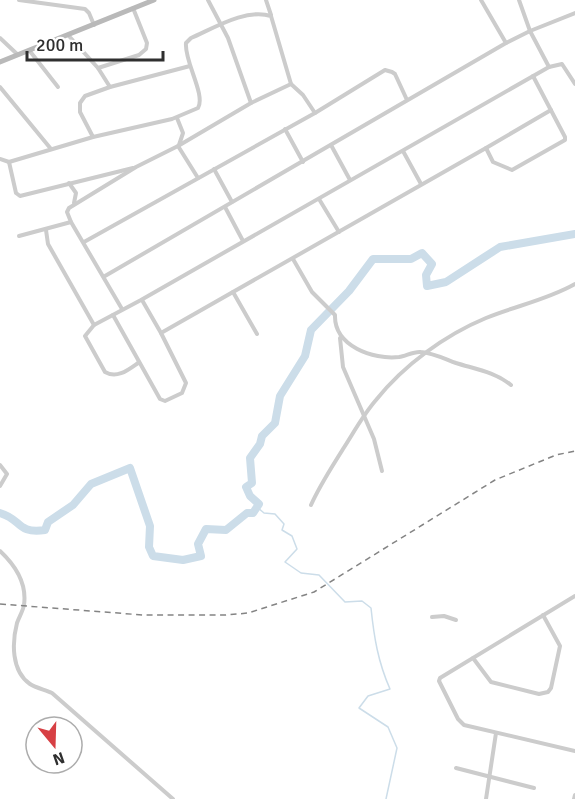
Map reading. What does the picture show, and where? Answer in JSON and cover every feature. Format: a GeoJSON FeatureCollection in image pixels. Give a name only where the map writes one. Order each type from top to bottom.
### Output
{"type":"FeatureCollection","features":[{"type":"Feature","properties":{"kind":"street"},"geometry":{"type":"LineString","coordinates":[[20,0],[85,9],[94,25]]}},
{"type":"Feature","properties":{"kind":"street"},"geometry":{"type":"LineString","coordinates":[[0,62],[154,0]]}},
{"type":"Feature","properties":{"kind":"street"},"geometry":{"type":"LineString","coordinates":[[208,0],[228,38],[251,103]]}},
{"type":"Feature","properties":{"kind":"street"},"geometry":{"type":"LineString","coordinates":[[266,0],[291,84],[303,95],[315,113]]}},
{"type":"Feature","properties":{"kind":"street"},"geometry":{"type":"LineString","coordinates":[[481,0],[506,43]]}},
{"type":"Feature","properties":{"kind":"street"},"geometry":{"type":"LineString","coordinates":[[519,0],[530,31],[549,67]]}},
{"type":"Feature","properties":{"kind":"street"},"geometry":{"type":"LineString","coordinates":[[98,68],[139,55],[146,50],[147,42],[133,9]]}},
{"type":"Feature","properties":{"kind":"street"},"geometry":{"type":"LineString","coordinates":[[105,276],[506,43],[575,13]]}},
{"type":"Feature","properties":{"kind":"street"},"geometry":{"type":"LineString","coordinates":[[0,159],[9,162],[93,137],[177,118],[198,108],[201,103],[186,54],[187,41],[221,24],[244,16],[261,14],[271,16]]}},
{"type":"Feature","properties":{"kind":"street"},"geometry":{"type":"LineString","coordinates":[[68,35],[98,68],[110,87]]}},
{"type":"Feature","properties":{"kind":"street"},"geometry":{"type":"LineString","coordinates":[[0,38],[17,54]]}},
{"type":"Feature","properties":{"kind":"street"},"geometry":{"type":"LineString","coordinates":[[29,50],[58,87]]}},
{"type":"Feature","properties":{"kind":"street"},"geometry":{"type":"LineString","coordinates":[[138,363],[117,375],[105,372],[85,336],[94,325],[549,67],[563,65],[575,84]]}},
{"type":"Feature","properties":{"kind":"street"},"geometry":{"type":"LineString","coordinates":[[93,137],[81,117],[80,103],[89,93],[190,66]]}},
{"type":"Feature","properties":{"kind":"street"},"geometry":{"type":"LineString","coordinates":[[84,242],[315,113],[385,70],[395,74],[407,100]]}},
{"type":"Feature","properties":{"kind":"street"},"geometry":{"type":"LineString","coordinates":[[486,148],[493,162],[512,170],[564,141],[565,137],[533,76]]}},
{"type":"Feature","properties":{"kind":"street"},"geometry":{"type":"LineString","coordinates":[[122,309],[105,276],[71,222],[67,210],[136,167],[178,146],[251,103],[291,84]]}},
{"type":"Feature","properties":{"kind":"street"},"geometry":{"type":"LineString","coordinates":[[0,87],[51,149]]}},
{"type":"Feature","properties":{"kind":"street"},"geometry":{"type":"LineString","coordinates":[[160,333],[293,260],[551,110]]}},
{"type":"Feature","properties":{"kind":"street"},"geometry":{"type":"LineString","coordinates":[[177,118],[183,133],[178,146]]}},
{"type":"Feature","properties":{"kind":"street"},"geometry":{"type":"LineString","coordinates":[[285,129],[303,162]]}},
{"type":"Feature","properties":{"kind":"street"},"geometry":{"type":"LineString","coordinates":[[331,145],[350,180]]}},
{"type":"Feature","properties":{"kind":"street"},"geometry":{"type":"LineString","coordinates":[[178,146],[198,178]]}},
{"type":"Feature","properties":{"kind":"street"},"geometry":{"type":"LineString","coordinates":[[402,151],[421,184]]}},
{"type":"Feature","properties":{"kind":"street"},"geometry":{"type":"LineString","coordinates":[[9,162],[16,193],[20,196],[136,167]]}},
{"type":"Feature","properties":{"kind":"street"},"geometry":{"type":"LineString","coordinates":[[214,169],[232,202]]}},
{"type":"Feature","properties":{"kind":"street"},"geometry":{"type":"LineString","coordinates":[[69,182],[76,193],[74,204]]}},
{"type":"Feature","properties":{"kind":"street"},"geometry":{"type":"LineString","coordinates":[[319,199],[339,232]]}},
{"type":"Feature","properties":{"kind":"street"},"geometry":{"type":"LineString","coordinates":[[225,207],[243,242]]}},
{"type":"Feature","properties":{"kind":"street"},"geometry":{"type":"LineString","coordinates":[[19,236],[71,222]]}},
{"type":"Feature","properties":{"kind":"street"},"geometry":{"type":"LineString","coordinates":[[46,230],[48,244],[94,325]]}},
{"type":"Feature","properties":{"kind":"street"},"geometry":{"type":"LineString","coordinates":[[293,260],[312,291],[335,315],[335,326],[341,340],[343,367],[374,439],[382,471]]}},
{"type":"Feature","properties":{"kind":"street"},"geometry":{"type":"LineString","coordinates":[[311,505],[319,487],[364,416],[391,383],[426,353],[465,328],[486,318],[560,292],[575,284]]}},
{"type":"Feature","properties":{"kind":"street"},"geometry":{"type":"LineString","coordinates":[[233,292],[257,334]]}},
{"type":"Feature","properties":{"kind":"street"},"geometry":{"type":"LineString","coordinates":[[113,315],[138,363],[161,400],[167,400],[184,390],[186,385],[141,300]]}},
{"type":"Feature","properties":{"kind":"street"},"geometry":{"type":"LineString","coordinates":[[339,335],[346,344],[353,345],[370,355],[400,357],[417,352],[426,353],[492,374],[511,386]]}},
{"type":"Feature","properties":{"kind":"street"},"geometry":{"type":"LineString","coordinates":[[0,465],[7,474],[0,486]]}},
{"type":"Feature","properties":{"kind":"street"},"geometry":{"type":"LineString","coordinates":[[0,551],[16,570],[23,588],[24,606],[17,622],[13,653],[22,673],[30,684],[52,693],[173,799]]}},
{"type":"Feature","properties":{"kind":"street"},"geometry":{"type":"LineString","coordinates":[[575,596],[440,678],[440,684],[458,719],[464,725],[575,751]]}},
{"type":"Feature","properties":{"kind":"street"},"geometry":{"type":"LineString","coordinates":[[473,658],[491,682],[539,694],[548,692],[551,688],[560,646],[543,615]]}},
{"type":"Feature","properties":{"kind":"street"},"geometry":{"type":"LineString","coordinates":[[432,618],[444,616],[456,620]]}},
{"type":"Feature","properties":{"kind":"street"},"geometry":{"type":"LineString","coordinates":[[486,799],[496,733]]}},
{"type":"Feature","properties":{"kind":"street"},"geometry":{"type":"LineString","coordinates":[[456,768],[534,788]]}},
{"type":"Feature","properties":{"kind":"waterway"},"geometry":{"type":"LineString","coordinates":[[0,513],[29,530],[45,530],[48,522],[73,505],[91,484],[130,468],[150,526],[149,547],[153,556],[183,560],[201,556],[198,544],[206,529],[226,530],[247,513],[253,513],[259,504],[250,496],[246,487],[252,483],[250,458],[260,444],[262,436],[275,423],[280,396],[305,356],[311,330],[349,291],[373,259],[411,259],[422,253],[432,264],[426,275],[427,286],[446,282],[500,247],[575,234]]}},
{"type":"Feature","properties":{"kind":"waterway"},"geometry":{"type":"LineString","coordinates":[[258,508],[264,513],[275,514],[284,524],[282,530],[292,536],[297,549],[285,562],[301,573],[319,575],[345,602],[362,601],[371,608],[377,649],[390,689],[368,696],[359,708],[388,727],[397,748],[386,799]]}},
{"type":"Feature","properties":{"kind":"railway"},"geometry":{"type":"LineString","coordinates":[[0,604],[143,615],[248,613],[314,592],[495,480],[556,455],[575,451]]}}]}
